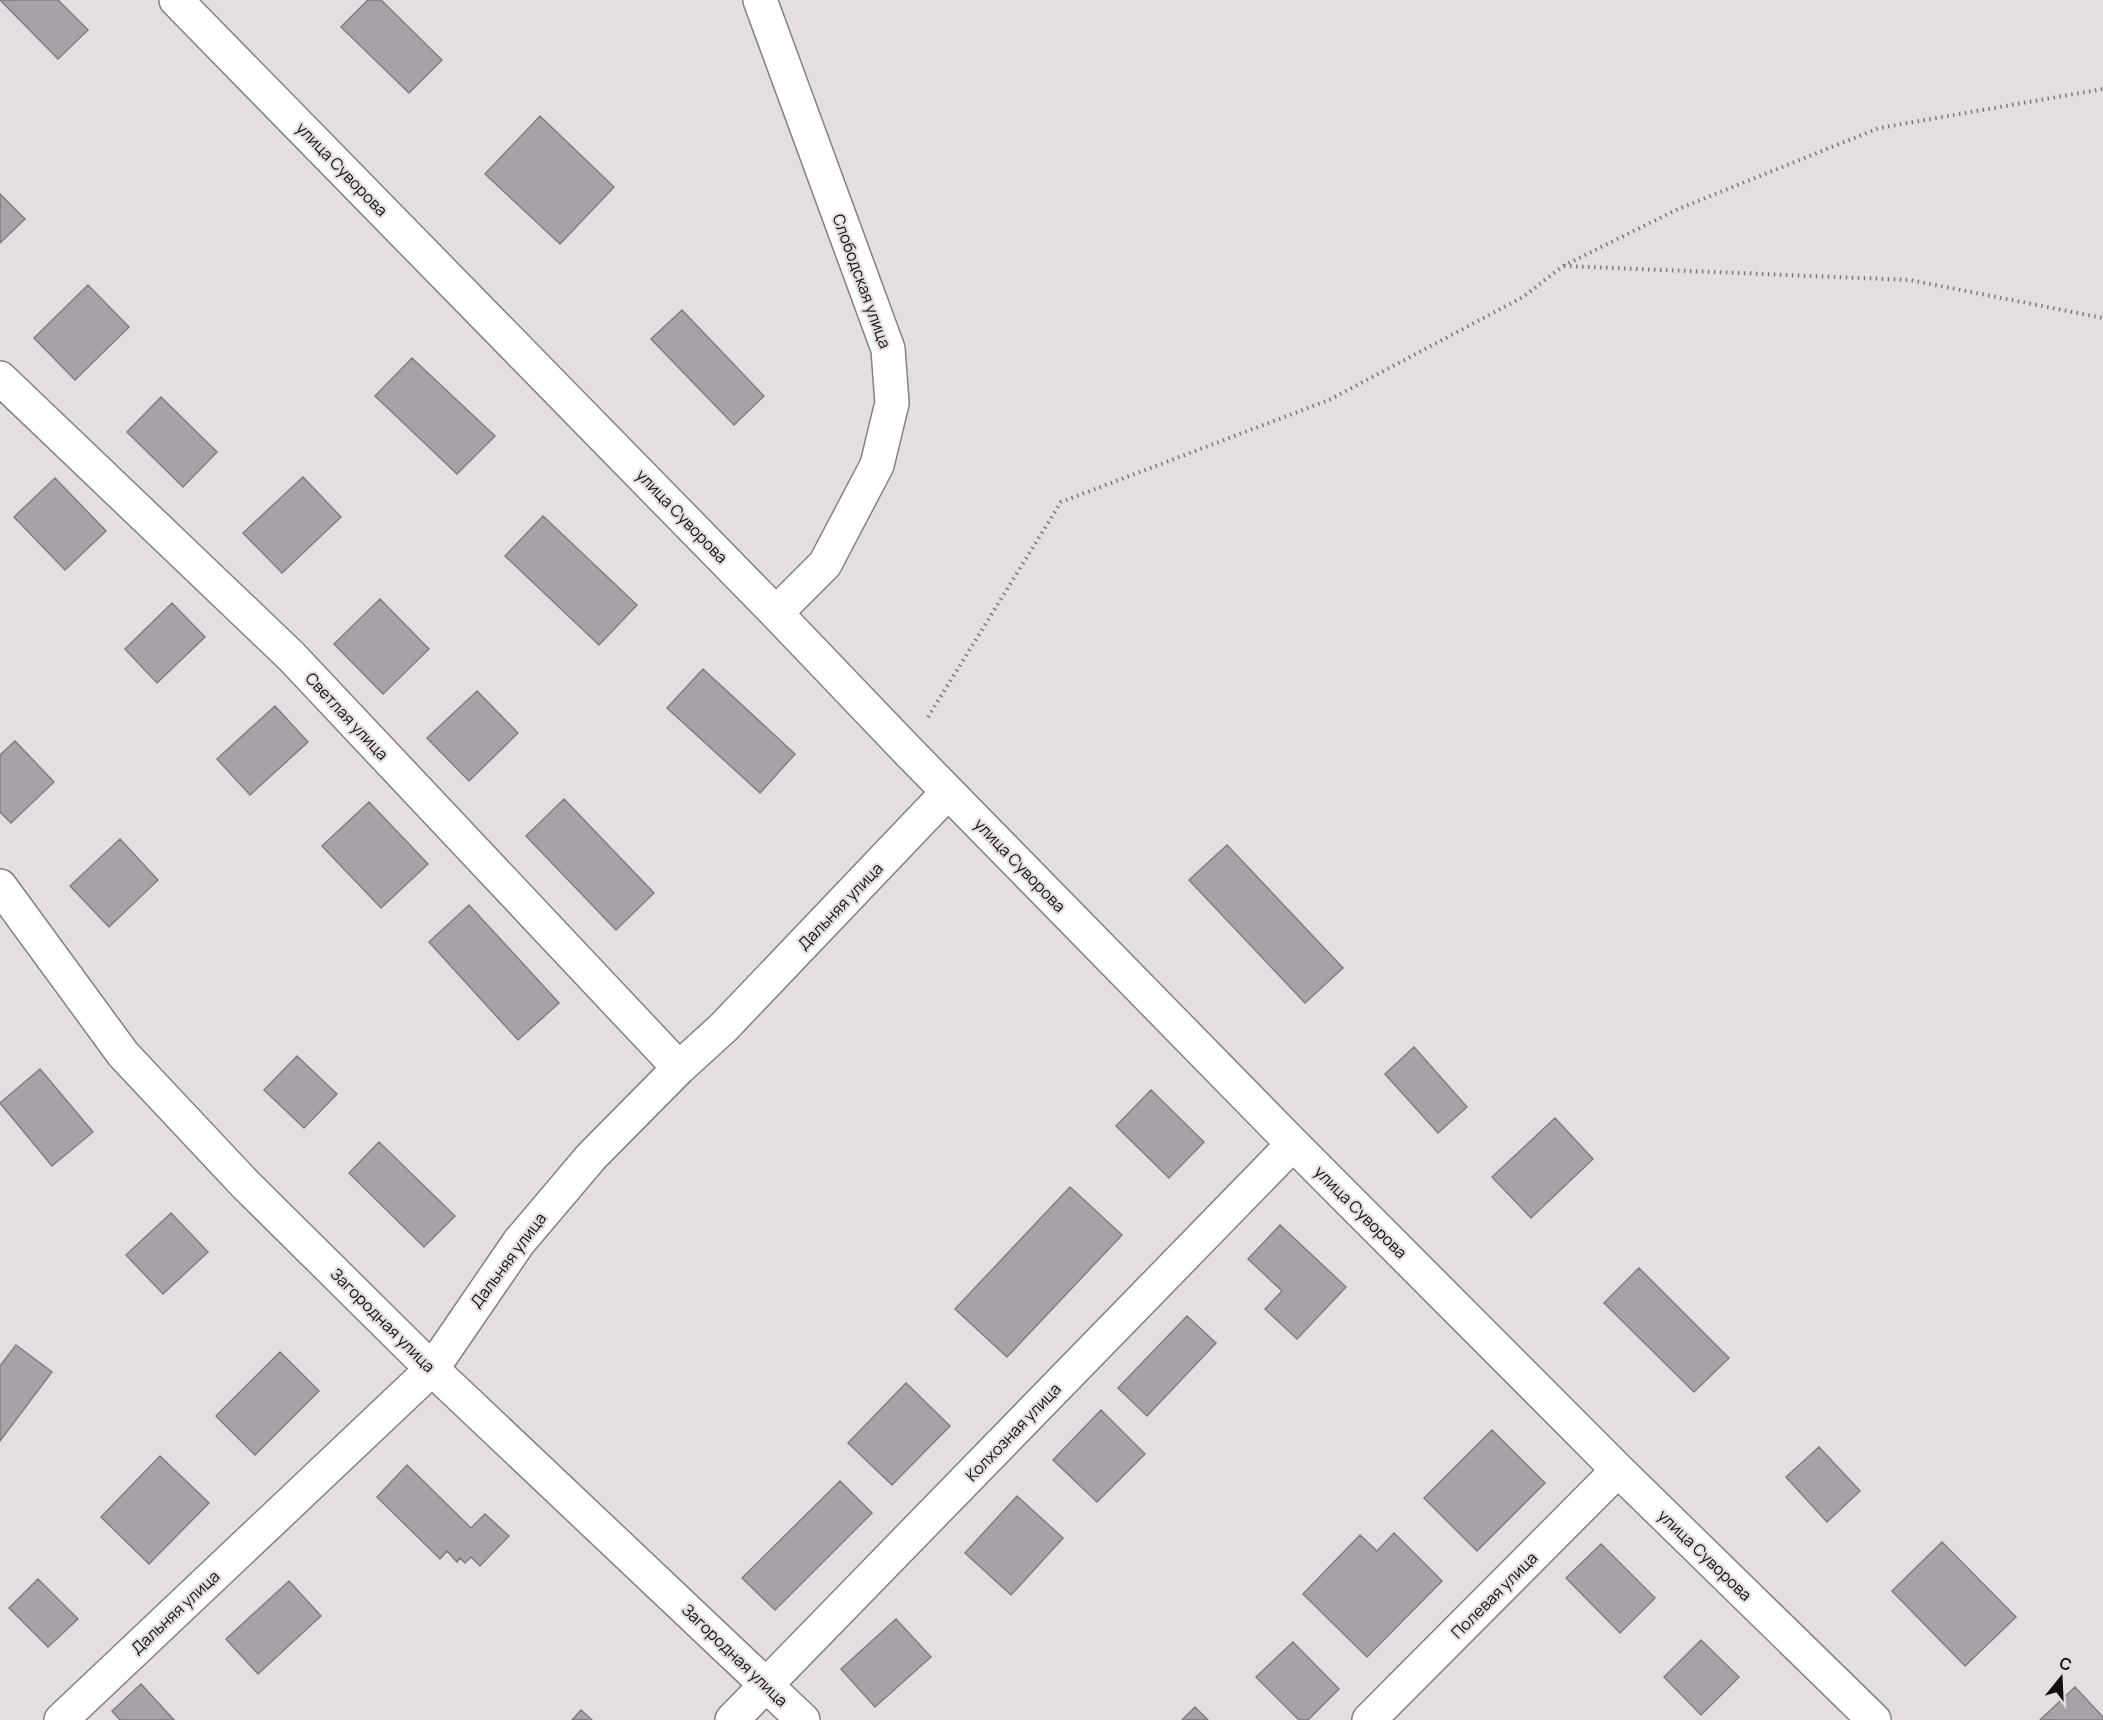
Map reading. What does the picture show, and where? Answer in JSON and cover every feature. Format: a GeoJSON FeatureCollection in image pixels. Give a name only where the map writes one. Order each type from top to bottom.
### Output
{"type":"FeatureCollection","features":[{"type":"Feature","properties":{"kind":"street","name":"улица Суворова"},"geometry":{"type":"LineString","coordinates":[[177,0],[1293,1144],[1618,1470],[1874,1720]]}},
{"type":"Feature","properties":{"kind":"street","name":"Слободская улица"},"geometry":{"type":"LineString","coordinates":[[760,0],[888,349],[892,403],[877,465],[825,564],[776,612]]}},
{"type":"Feature","properties":{"kind":"street","name":"Светлая улица"},"geometry":{"type":"LineString","coordinates":[[0,378],[291,656],[679,1068]]}},
{"type":"Feature","properties":{"kind":"street","name":"Дальняя улица"},"geometry":{"type":"LineString","coordinates":[[61,1720],[432,1369],[519,1242],[591,1157],[679,1068],[724,1028],[948,792]]}},
{"type":"Feature","properties":{"kind":"street","name":"Загородная улица"},"geometry":{"type":"LineString","coordinates":[[0,886],[123,1054],[245,1184],[432,1369],[803,1720]]}},
{"type":"Feature","properties":{"kind":"street","name":"Колхозная улица"},"geometry":{"type":"LineString","coordinates":[[732,1720],[1293,1144]]}},
{"type":"Feature","properties":{"kind":"street","name":"Полевая улица"},"geometry":{"type":"LineString","coordinates":[[1369,1720],[1618,1470]]}},
{"type":"Feature","properties":{"kind":"path"},"geometry":{"type":"LineString","coordinates":[[908,751],[1061,502],[1329,400],[1523,297],[1563,266],[1678,209],[1880,128],[2103,89]]}},
{"type":"Feature","properties":{"kind":"path"},"geometry":{"type":"LineString","coordinates":[[1563,266],[1910,280],[2103,318]]}},
{"type":"Feature","properties":{"kind":"building"},"geometry":{"type":"Polygon","coordinates":[[[0,0],[58,0],[88,30],[58,59],[0,0]]]}},
{"type":"Feature","properties":{"kind":"building"},"geometry":{"type":"Polygon","coordinates":[[[368,0],[381,0],[442,60],[409,93],[341,27],[368,0]]]}},
{"type":"Feature","properties":{"kind":"building"},"geometry":{"type":"Polygon","coordinates":[[[540,116],[614,187],[560,244],[485,174],[540,116]]]}},
{"type":"Feature","properties":{"kind":"building"},"geometry":{"type":"Polygon","coordinates":[[[0,194],[25,219],[0,243],[0,194]]]}},
{"type":"Feature","properties":{"kind":"building"},"geometry":{"type":"Polygon","coordinates":[[[88,285],[129,327],[75,380],[34,338],[88,285]]]}},
{"type":"Feature","properties":{"kind":"building"},"geometry":{"type":"Polygon","coordinates":[[[682,310],[764,396],[734,425],[651,339],[682,310]]]}},
{"type":"Feature","properties":{"kind":"building"},"geometry":{"type":"Polygon","coordinates":[[[412,358],[495,436],[457,474],[375,396],[412,358]]]}},
{"type":"Feature","properties":{"kind":"building"},"geometry":{"type":"Polygon","coordinates":[[[161,397],[217,452],[183,487],[127,432],[161,397]]]}},
{"type":"Feature","properties":{"kind":"building"},"geometry":{"type":"Polygon","coordinates":[[[303,477],[341,517],[282,573],[243,533],[303,477]]]}},
{"type":"Feature","properties":{"kind":"building"},"geometry":{"type":"Polygon","coordinates":[[[55,478],[106,531],[65,570],[14,517],[55,478]]]}},
{"type":"Feature","properties":{"kind":"building"},"geometry":{"type":"Polygon","coordinates":[[[543,516],[637,605],[599,645],[505,556],[543,516]]]}},
{"type":"Feature","properties":{"kind":"building"},"geometry":{"type":"Polygon","coordinates":[[[380,599],[429,649],[383,694],[334,644],[380,599]]]}},
{"type":"Feature","properties":{"kind":"building"},"geometry":{"type":"Polygon","coordinates":[[[172,603],[205,637],[157,683],[125,649],[172,603]]]}},
{"type":"Feature","properties":{"kind":"building"},"geometry":{"type":"Polygon","coordinates":[[[703,669],[795,754],[760,793],[667,708],[703,669]]]}},
{"type":"Feature","properties":{"kind":"building"},"geometry":{"type":"Polygon","coordinates":[[[477,691],[518,733],[469,781],[427,738],[477,691]]]}},
{"type":"Feature","properties":{"kind":"building"},"geometry":{"type":"Polygon","coordinates":[[[275,706],[308,742],[250,795],[217,759],[275,706]]]}},
{"type":"Feature","properties":{"kind":"building"},"geometry":{"type":"Polygon","coordinates":[[[15,741],[54,782],[11,823],[0,812],[0,755],[15,741]]]}},
{"type":"Feature","properties":{"kind":"building"},"geometry":{"type":"Polygon","coordinates":[[[564,799],[654,893],[616,930],[526,836],[564,799]]]}},
{"type":"Feature","properties":{"kind":"building"},"geometry":{"type":"Polygon","coordinates":[[[369,802],[428,864],[381,908],[322,846],[369,802]]]}},
{"type":"Feature","properties":{"kind":"building"},"geometry":{"type":"Polygon","coordinates":[[[120,839],[158,880],[109,927],[70,886],[120,839]]]}},
{"type":"Feature","properties":{"kind":"building"},"geometry":{"type":"Polygon","coordinates":[[[1227,845],[1343,968],[1305,1003],[1189,880],[1227,845]]]}},
{"type":"Feature","properties":{"kind":"building"},"geometry":{"type":"Polygon","coordinates":[[[469,905],[559,1003],[518,1040],[429,942],[469,905]]]}},
{"type":"Feature","properties":{"kind":"building"},"geometry":{"type":"Polygon","coordinates":[[[1414,1047],[1467,1107],[1438,1133],[1385,1074],[1414,1047]]]}},
{"type":"Feature","properties":{"kind":"building"},"geometry":{"type":"Polygon","coordinates":[[[297,1056],[337,1094],[304,1128],[264,1090],[297,1056]]]}},
{"type":"Feature","properties":{"kind":"building"},"geometry":{"type":"Polygon","coordinates":[[[40,1069],[93,1132],[52,1166],[0,1103],[40,1069]]]}},
{"type":"Feature","properties":{"kind":"building"},"geometry":{"type":"Polygon","coordinates":[[[1151,1090],[1204,1142],[1169,1178],[1116,1126],[1151,1090]]]}},
{"type":"Feature","properties":{"kind":"building"},"geometry":{"type":"Polygon","coordinates":[[[1555,1118],[1593,1159],[1531,1218],[1492,1177],[1555,1118]]]}},
{"type":"Feature","properties":{"kind":"building"},"geometry":{"type":"Polygon","coordinates":[[[379,1142],[455,1216],[424,1247],[349,1173],[379,1142]]]}},
{"type":"Feature","properties":{"kind":"building"},"geometry":{"type":"Polygon","coordinates":[[[1070,1187],[1122,1235],[1007,1357],[955,1309],[1070,1187]]]}},
{"type":"Feature","properties":{"kind":"building"},"geometry":{"type":"Polygon","coordinates":[[[171,1213],[208,1252],[163,1294],[126,1255],[171,1213]]]}},
{"type":"Feature","properties":{"kind":"building"},"geometry":{"type":"Polygon","coordinates":[[[1280,1225],[1346,1287],[1297,1339],[1265,1309],[1282,1291],[1248,1259],[1280,1225]]]}},
{"type":"Feature","properties":{"kind":"building"},"geometry":{"type":"Polygon","coordinates":[[[1639,1268],[1729,1358],[1694,1392],[1604,1303],[1639,1268]]]}},
{"type":"Feature","properties":{"kind":"building"},"geometry":{"type":"Polygon","coordinates":[[[1187,1316],[1216,1343],[1147,1416],[1118,1388],[1187,1316]]]}},
{"type":"Feature","properties":{"kind":"building"},"geometry":{"type":"Polygon","coordinates":[[[16,1345],[52,1372],[0,1441],[0,1366],[16,1345]]]}},
{"type":"Feature","properties":{"kind":"building"},"geometry":{"type":"Polygon","coordinates":[[[280,1352],[319,1391],[255,1455],[216,1416],[280,1352]]]}},
{"type":"Feature","properties":{"kind":"building"},"geometry":{"type":"Polygon","coordinates":[[[906,1383],[950,1426],[892,1485],[848,1443],[906,1383]]]}},
{"type":"Feature","properties":{"kind":"building"},"geometry":{"type":"Polygon","coordinates":[[[1101,1410],[1145,1454],[1097,1502],[1053,1460],[1101,1410]]]}},
{"type":"Feature","properties":{"kind":"building"},"geometry":{"type":"Polygon","coordinates":[[[1492,1430],[1545,1483],[1477,1551],[1424,1498],[1492,1430]]]}},
{"type":"Feature","properties":{"kind":"building"},"geometry":{"type":"Polygon","coordinates":[[[1819,1447],[1860,1491],[1827,1522],[1786,1477],[1819,1447]]]}},
{"type":"Feature","properties":{"kind":"building"},"geometry":{"type":"Polygon","coordinates":[[[160,1456],[209,1503],[149,1564],[101,1517],[160,1456]]]}},
{"type":"Feature","properties":{"kind":"building"},"geometry":{"type":"Polygon","coordinates":[[[407,1465],[471,1528],[485,1514],[509,1536],[480,1566],[471,1557],[465,1563],[460,1558],[457,1562],[447,1551],[440,1559],[377,1497],[407,1465]]]}},
{"type":"Feature","properties":{"kind":"building"},"geometry":{"type":"Polygon","coordinates":[[[840,1481],[872,1513],[775,1610],[742,1578],[840,1481]]]}},
{"type":"Feature","properties":{"kind":"building"},"geometry":{"type":"Polygon","coordinates":[[[1017,1496],[1063,1538],[1011,1595],[965,1553],[1017,1496]]]}},
{"type":"Feature","properties":{"kind":"building"},"geometry":{"type":"Polygon","coordinates":[[[1394,1533],[1442,1581],[1367,1657],[1303,1594],[1360,1535],[1377,1551],[1394,1533]]]}},
{"type":"Feature","properties":{"kind":"building"},"geometry":{"type":"Polygon","coordinates":[[[1942,1542],[2016,1617],[1965,1666],[1892,1591],[1942,1542]]]}},
{"type":"Feature","properties":{"kind":"building"},"geometry":{"type":"Polygon","coordinates":[[[1601,1544],[1655,1598],[1620,1633],[1566,1578],[1601,1544]]]}},
{"type":"Feature","properties":{"kind":"building"},"geometry":{"type":"Polygon","coordinates":[[[38,1579],[78,1619],[48,1647],[9,1608],[38,1579]]]}},
{"type":"Feature","properties":{"kind":"building"},"geometry":{"type":"Polygon","coordinates":[[[289,1581],[321,1616],[258,1674],[226,1639],[289,1581]]]}},
{"type":"Feature","properties":{"kind":"building"},"geometry":{"type":"Polygon","coordinates":[[[896,1619],[931,1657],[875,1707],[841,1669],[896,1619]]]}},
{"type":"Feature","properties":{"kind":"building"},"geometry":{"type":"Polygon","coordinates":[[[1701,1640],[1739,1677],[1701,1715],[1664,1677],[1701,1640]]]}},
{"type":"Feature","properties":{"kind":"building"},"geometry":{"type":"Polygon","coordinates":[[[1293,1642],[1339,1689],[1308,1720],[1299,1720],[1256,1677],[1293,1642]]]}},
{"type":"Feature","properties":{"kind":"building"},"geometry":{"type":"Polygon","coordinates":[[[141,1684],[174,1720],[120,1720],[112,1711],[141,1684]]]}},
{"type":"Feature","properties":{"kind":"building"},"geometry":{"type":"Polygon","coordinates":[[[2075,1687],[2103,1717],[2103,1720],[2040,1720],[2075,1687]]]}},
{"type":"Feature","properties":{"kind":"building"},"geometry":{"type":"Polygon","coordinates":[[[1195,1707],[1208,1720],[1182,1720],[1195,1707]]]}},
{"type":"Feature","properties":{"kind":"building"},"geometry":{"type":"Polygon","coordinates":[[[581,1710],[592,1720],[572,1720],[581,1710]]]}}]}
